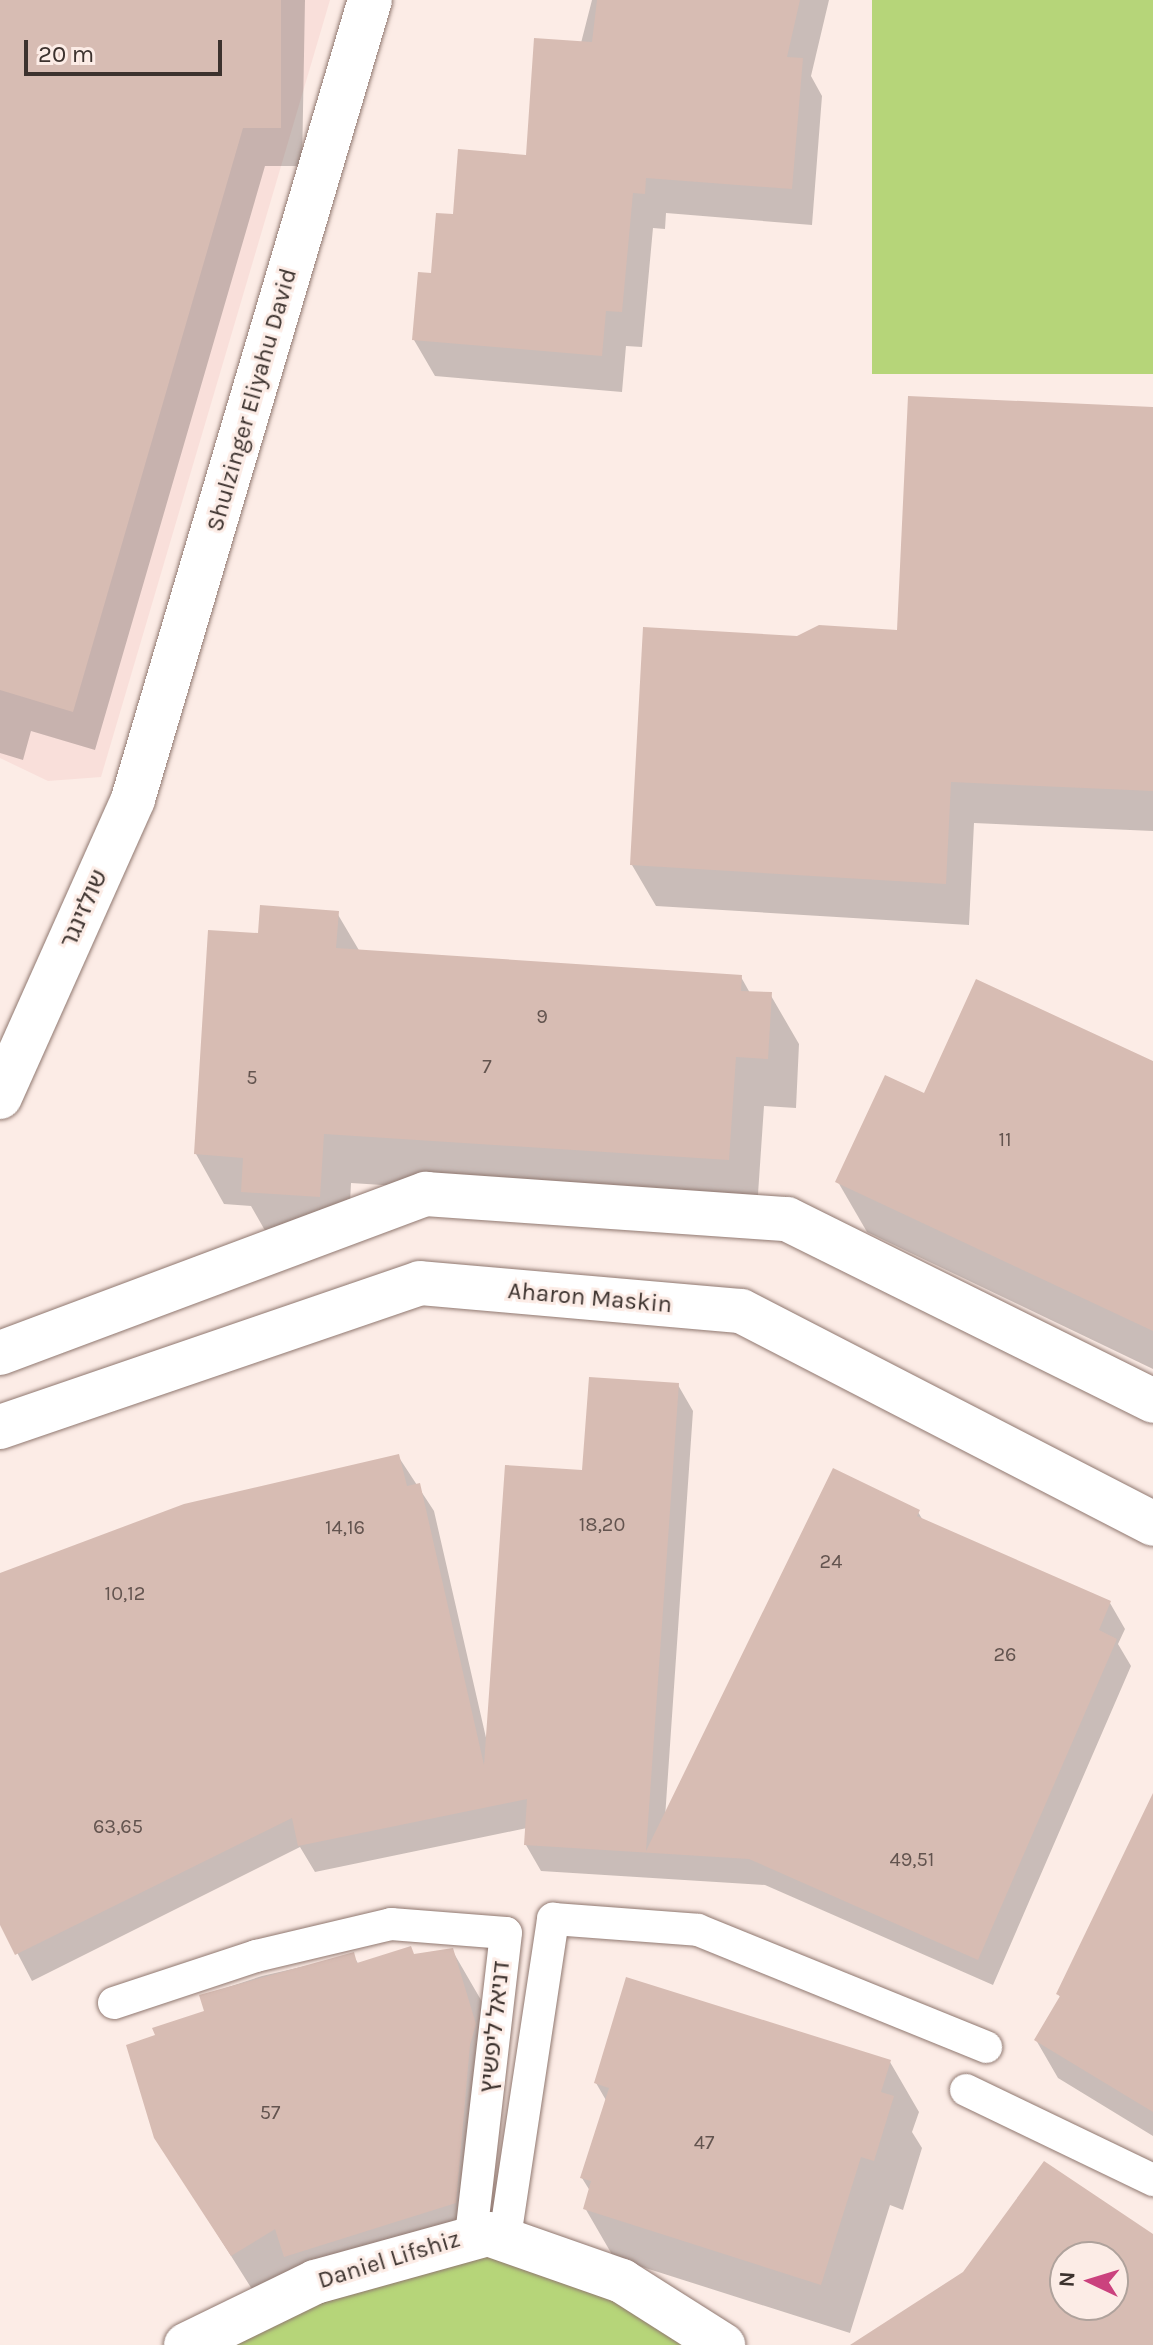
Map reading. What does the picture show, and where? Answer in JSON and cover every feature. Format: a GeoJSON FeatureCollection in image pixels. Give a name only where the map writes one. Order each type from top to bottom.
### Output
{"type":"FeatureCollection","features":[{"type":"Feature","properties":{"kind":"street","name":"Shulzinger Eliyahu David"},"geometry":{"type":"LineString","coordinates":[[133,799],[370,0]]}},
{"type":"Feature","properties":{"kind":"street","name":"שולזינגר"},"geometry":{"type":"LineString","coordinates":[[0,1097],[133,799]]}},
{"type":"Feature","properties":{"kind":"street"},"geometry":{"type":"LineString","coordinates":[[0,1353],[426,1194],[787,1219],[1153,1401]]}},
{"type":"Feature","properties":{"kind":"street","name":"Aharon Maskin"},"geometry":{"type":"LineString","coordinates":[[0,1427],[405,1288],[435,1284],[741,1311],[1153,1524]]}},
{"type":"Feature","properties":{"kind":"street"},"geometry":{"type":"LineString","coordinates":[[488,2236],[622,2281],[723,2345]]}},
{"type":"Feature","properties":{"kind":"street","name":"Daniel Lifshiz"},"geometry":{"type":"LineString","coordinates":[[186,2345],[315,2282],[488,2236]]}},
{"type":"Feature","properties":{"kind":"lane"},"geometry":{"type":"LineString","coordinates":[[488,2236],[553,1919],[698,1930],[986,2047]]}},
{"type":"Feature","properties":{"kind":"lane","name":"דניאל ליפשיץ"},"geometry":{"type":"LineString","coordinates":[[114,2003],[256,1956],[391,1924],[506,1933],[488,2236]]}},
{"type":"Feature","properties":{"kind":"lane"},"geometry":{"type":"LineString","coordinates":[[966,2090],[1153,2180]]}},
{"type":"Feature","properties":{"kind":"shaded area"},"geometry":{"type":"Polygon","coordinates":[[[0,0],[330,0],[101,777],[48,781],[0,758],[0,0]]]}},
{"type":"Feature","properties":{"kind":"green space"},"geometry":{"type":"Polygon","coordinates":[[[872,0],[1153,0],[1153,374],[872,374],[872,0]]]}},
{"type":"Feature","properties":{"kind":"green space"},"geometry":{"type":"Polygon","coordinates":[[[471,2235],[723,2345],[186,2345],[471,2235]]]}},
{"type":"Feature","properties":{"kind":"building"},"geometry":{"type":"Polygon","coordinates":[[[0,0],[281,0],[281,128],[243,128],[73,712],[0,690],[0,0]]]}},
{"type":"Feature","properties":{"kind":"building"},"geometry":{"type":"Polygon","coordinates":[[[597,0],[800,0],[787,57],[803,58],[792,189],[646,178],[645,194],[633,193],[622,312],[606,311],[602,356],[412,340],[418,272],[431,273],[436,213],[453,214],[458,149],[526,155],[534,38],[592,42],[597,0]]]}},
{"type":"Feature","properties":{"kind":"building"},"geometry":{"type":"Polygon","coordinates":[[[908,396],[1153,407],[1153,791],[951,782],[946,884],[630,865],[643,627],[797,636],[819,625],[897,630],[908,396]]]}},
{"type":"Feature","properties":{"kind":"building"},"geometry":{"type":"Polygon","coordinates":[[[260,905],[339,911],[336,948],[742,975],[741,991],[772,992],[768,1059],[736,1057],[729,1160],[324,1134],[320,1197],[241,1192],[243,1158],[194,1154],[208,930],[258,933],[260,905]]]}},
{"type":"Feature","properties":{"kind":"building"},"geometry":{"type":"Polygon","coordinates":[[[976,979],[1153,1061],[1153,1331],[835,1182],[885,1075],[924,1093],[976,979]]]}},
{"type":"Feature","properties":{"kind":"building"},"geometry":{"type":"Polygon","coordinates":[[[589,1377],[679,1383],[646,1851],[833,1468],[920,1510],[917,1516],[1111,1601],[1099,1630],[1117,1639],[978,1960],[749,1859],[524,1845],[527,1799],[298,1846],[292,1818],[15,1955],[0,1925],[0,1573],[184,1504],[399,1454],[407,1486],[420,1483],[484,1765],[505,1465],[582,1470],[589,1377]]]}},
{"type":"Feature","properties":{"kind":"building"},"geometry":{"type":"Polygon","coordinates":[[[1153,1793],[1153,2112],[1034,2040],[1060,1996],[1056,1994],[1153,1793]]]}},
{"type":"Feature","properties":{"kind":"building"},"geometry":{"type":"Polygon","coordinates":[[[411,1946],[414,1954],[453,1948],[476,2024],[470,2045],[456,2203],[284,2257],[275,2229],[231,2256],[154,2138],[126,2045],[155,2035],[152,2028],[204,2011],[199,1995],[354,1952],[357,1963],[411,1946]]]}},
{"type":"Feature","properties":{"kind":"building"},"geometry":{"type":"Polygon","coordinates":[[[626,1977],[891,2060],[881,2092],[894,2096],[874,2161],[861,2157],[821,2285],[583,2209],[591,2181],[580,2178],[609,2088],[594,2083],[626,1977]]]}},
{"type":"Feature","properties":{"kind":"building"},"geometry":{"type":"Polygon","coordinates":[[[1044,2161],[1153,2234],[1153,2345],[850,2345],[963,2272],[1044,2161]]]}}]}
